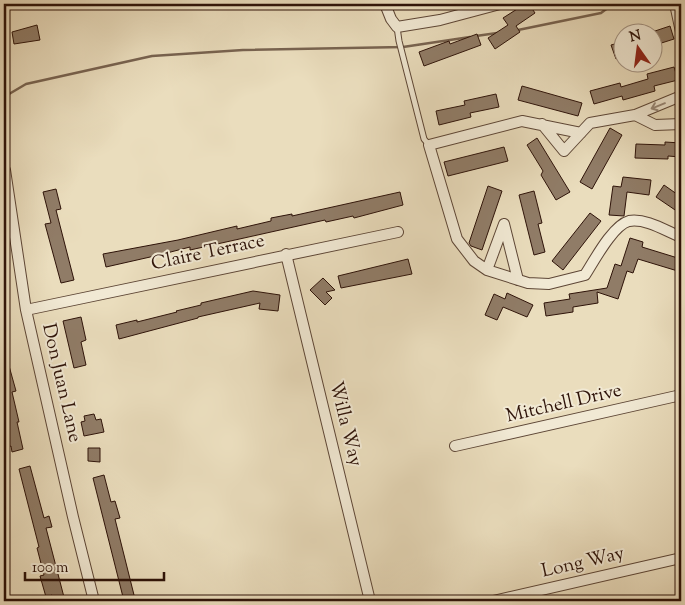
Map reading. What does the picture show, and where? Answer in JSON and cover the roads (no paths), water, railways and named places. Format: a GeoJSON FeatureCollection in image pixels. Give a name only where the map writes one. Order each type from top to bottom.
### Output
{"type":"FeatureCollection","features":[{"type":"Feature","properties":{"kind":"street"},"geometry":{"type":"LineString","coordinates":[[385,4],[391,19],[397,26],[440,20],[500,4]]}},
{"type":"Feature","properties":{"kind":"street"},"geometry":{"type":"LineString","coordinates":[[676,4],[681,32]]}},
{"type":"Feature","properties":{"kind":"street"},"geometry":{"type":"LineString","coordinates":[[542,124],[564,151],[590,123],[635,115],[681,96]]}},
{"type":"Feature","properties":{"kind":"street"},"geometry":{"type":"LineString","coordinates":[[635,115],[655,125],[681,124]]}},
{"type":"Feature","properties":{"kind":"street"},"geometry":{"type":"LineString","coordinates":[[581,133],[522,121],[429,144],[457,239],[474,261],[487,270],[518,280],[528,283],[549,284],[585,275],[614,231],[628,221],[643,222],[681,237]]}},
{"type":"Feature","properties":{"kind":"street","name":"Don Juan Lane"},"geometry":{"type":"LineString","coordinates":[[5,170],[26,310],[94,601]]}},
{"type":"Feature","properties":{"kind":"street"},"geometry":{"type":"LineString","coordinates":[[487,270],[504,224],[518,280]]}},
{"type":"Feature","properties":{"kind":"street","name":"Claire Terrace"},"geometry":{"type":"LineString","coordinates":[[26,310],[398,232]]}},
{"type":"Feature","properties":{"kind":"street","name":"Willa Way"},"geometry":{"type":"LineString","coordinates":[[286,254],[370,601]]}},
{"type":"Feature","properties":{"kind":"street","name":"Mitchell Drive"},"geometry":{"type":"LineString","coordinates":[[455,446],[681,395]]}},
{"type":"Feature","properties":{"kind":"street","name":"Long Way"},"geometry":{"type":"LineString","coordinates":[[493,601],[681,558]]}},
{"type":"Feature","properties":{"kind":"lane"},"geometry":{"type":"LineString","coordinates":[[397,26],[399,41],[424,139],[429,144]]}},
{"type":"Feature","properties":{"kind":"waterway"},"geometry":{"type":"LineString","coordinates":[[518,30],[601,13],[613,4]]}},
{"type":"Feature","properties":{"kind":"waterway"},"geometry":{"type":"LineString","coordinates":[[476,36],[497,33]]}},
{"type":"Feature","properties":{"kind":"waterway"},"geometry":{"type":"LineString","coordinates":[[4,97],[26,84],[152,56],[243,50],[403,47],[470,37]]}}]}
